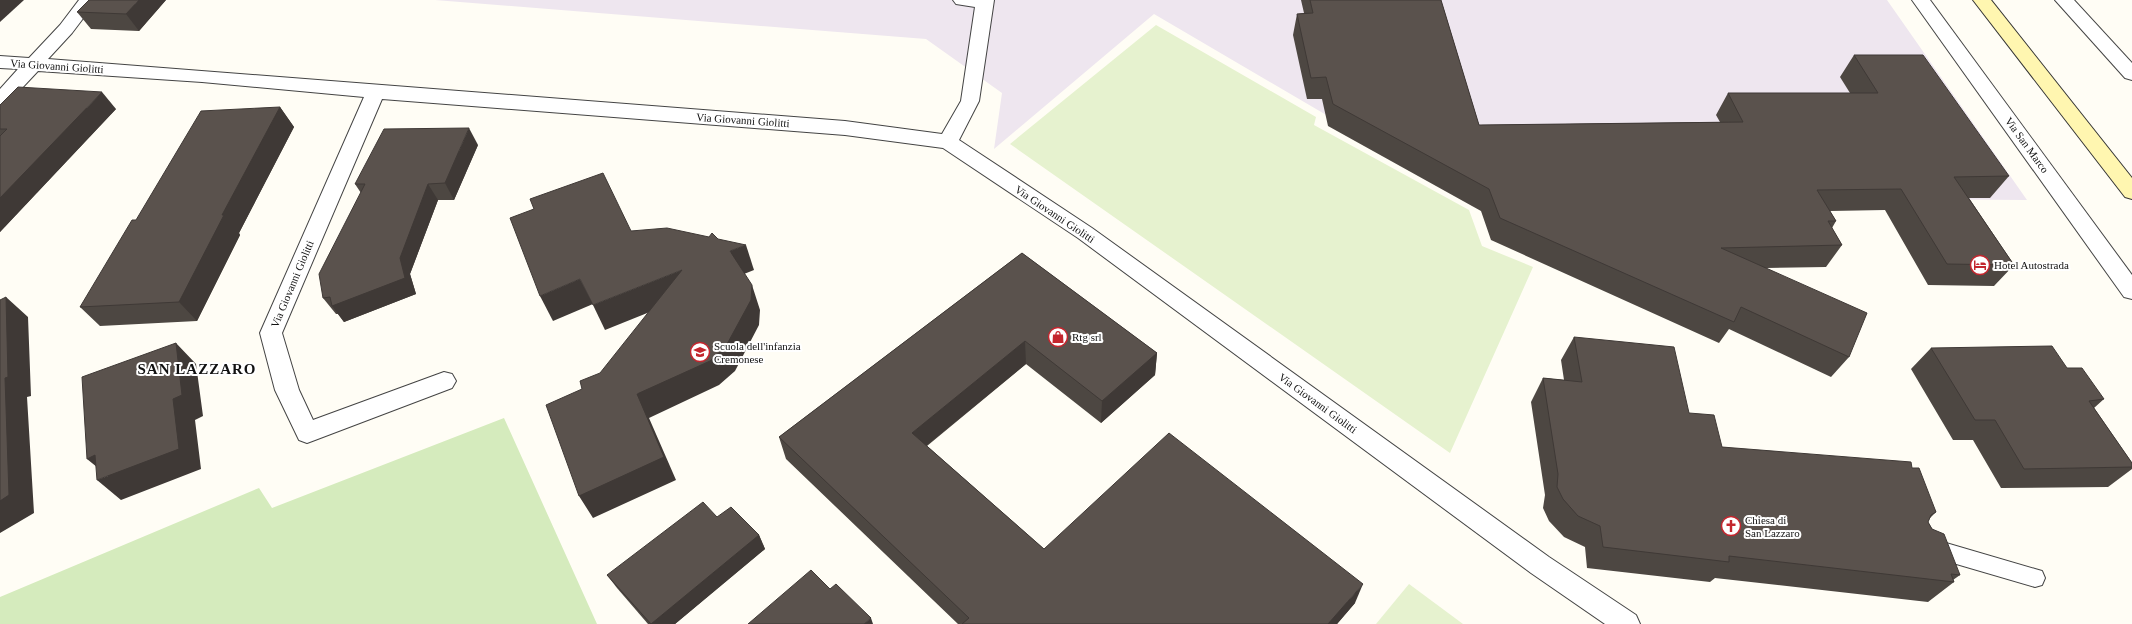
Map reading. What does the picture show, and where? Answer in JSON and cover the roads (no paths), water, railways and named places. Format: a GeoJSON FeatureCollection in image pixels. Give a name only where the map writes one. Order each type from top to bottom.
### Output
{"type":"FeatureCollection","features":[{"type":"Feature","properties":{"kind":"main road"},"geometry":{"type":"LineString","coordinates":[[1982,0],[2132,192]]}},
{"type":"Feature","properties":{"kind":"street"},"geometry":{"type":"LineString","coordinates":[[0,100],[66,29],[88,0]]}},
{"type":"Feature","properties":{"kind":"street"},"geometry":{"type":"LineString","coordinates":[[948,142],[970,101],[984,2],[962,0]]}},
{"type":"Feature","properties":{"kind":"street","name":"Via San Marco"},"geometry":{"type":"LineString","coordinates":[[1921,0],[2132,291]]}},
{"type":"Feature","properties":{"kind":"street"},"geometry":{"type":"LineString","coordinates":[[2064,0],[2132,74]]}},
{"type":"Feature","properties":{"kind":"street","name":"Via Giovanni Giolitti"},"geometry":{"type":"LineString","coordinates":[[0,62],[202,76],[376,92],[845,128],[900,134],[948,142],[1084,233],[1621,623]]}},
{"type":"Feature","properties":{"kind":"street","name":"Via Giovanni Giolitti"},"geometry":{"type":"LineString","coordinates":[[376,92],[271,333],[287,390],[307,433],[444,381]]}},
{"type":"Feature","properties":{"kind":"lane"},"geometry":{"type":"LineString","coordinates":[[1915,543],[2035,578]]}},
{"type":"Feature","properties":{"kind":"place","name":"Hotel Autostrada"},"geometry":{"type":"Point","coordinates":[1980,265]}},
{"type":"Feature","properties":{"kind":"place","name":"Rtg srl"},"geometry":{"type":"Point","coordinates":[1058,337]}},
{"type":"Feature","properties":{"kind":"place","name":"Scuola dell'infanzia Cremonese"},"geometry":{"type":"Point","coordinates":[700,352]}},
{"type":"Feature","properties":{"kind":"place","name":"Chiesa di San Lazzaro"},"geometry":{"type":"Point","coordinates":[1731,526]}},
{"type":"Feature","properties":{"kind":"district","name":"SAN LAZZARO"},"geometry":{"type":"Point","coordinates":[197,369]}}]}
